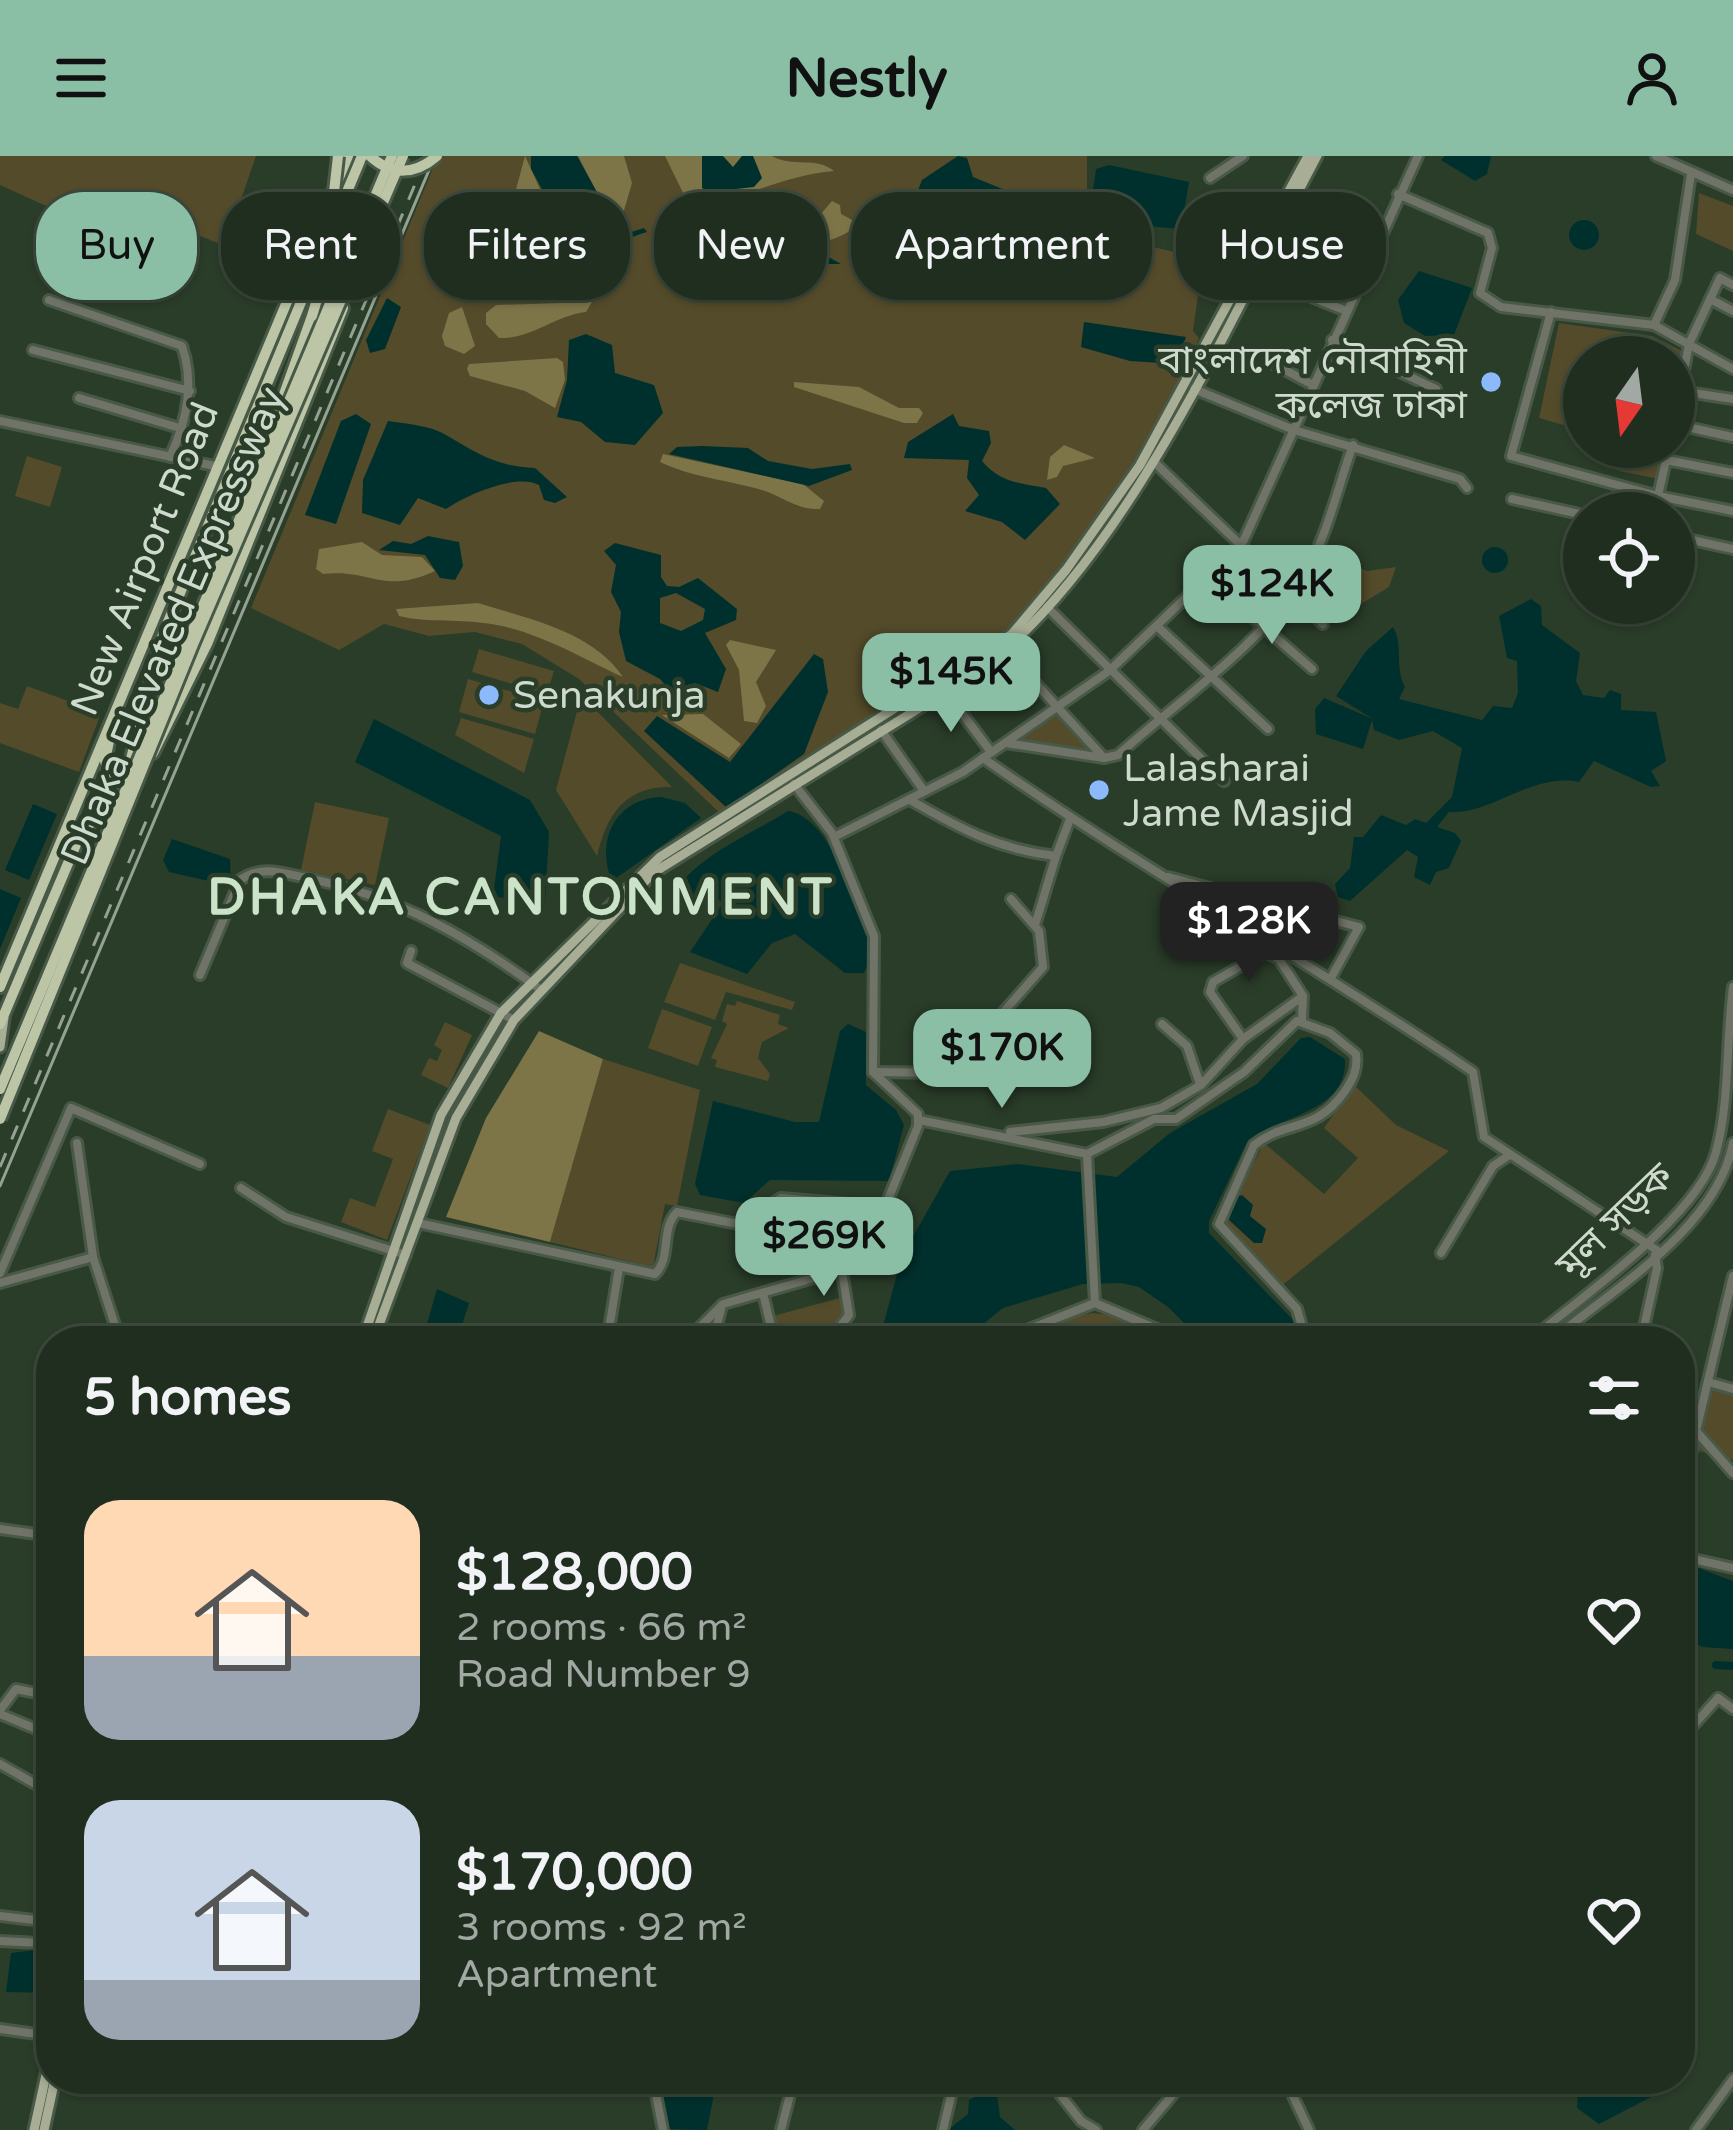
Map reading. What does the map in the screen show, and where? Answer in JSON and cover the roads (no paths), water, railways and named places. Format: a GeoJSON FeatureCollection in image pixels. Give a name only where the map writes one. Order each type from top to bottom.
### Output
{"type":"FeatureCollection","features":[{"type":"Feature","properties":{"kind":"highway","name":"Dhaka Elevated Expressway"},"geometry":{"type":"LineString","coordinates":[[0,1089],[267,442],[392,156]]}},
{"type":"Feature","properties":{"kind":"highway","name":"Dhaka Elevated Expressway"},"geometry":{"type":"LineString","coordinates":[[0,1119],[153,753],[194,642],[406,156]]}},
{"type":"Feature","properties":{"kind":"highway"},"geometry":{"type":"LineString","coordinates":[[153,753],[207,644],[406,156]]}},
{"type":"Feature","properties":{"kind":"highway"},"geometry":{"type":"LineString","coordinates":[[267,442],[323,283],[352,157],[404,172],[437,156]]}},
{"type":"Feature","properties":{"kind":"highway","name":"New Airport Road"},"geometry":{"type":"LineString","coordinates":[[336,192],[352,157]]}},
{"type":"Feature","properties":{"kind":"highway","name":"New Airport Road"},"geometry":{"type":"LineString","coordinates":[[3,1018],[80,835],[124,786],[164,634],[352,157]]}},
{"type":"Feature","properties":{"kind":"highway","name":"New Airport Road"},"geometry":{"type":"LineString","coordinates":[[0,987],[80,786],[116,718],[285,300]]}},
{"type":"Feature","properties":{"kind":"highway"},"geometry":{"type":"LineString","coordinates":[[116,718],[106,769],[121,776],[130,763]]}},
{"type":"Feature","properties":{"kind":"main road"},"geometry":{"type":"LineString","coordinates":[[367,1326],[441,1115],[501,1013],[528,980],[669,851],[1012,634],[1066,570],[1140,465],[1308,156]]}},
{"type":"Feature","properties":{"kind":"main road"},"geometry":{"type":"LineString","coordinates":[[1298,192],[1317,156]]}},
{"type":"Feature","properties":{"kind":"main road"},"geometry":{"type":"LineString","coordinates":[[380,1326],[471,1087],[514,1020],[653,873],[1006,651],[1047,607],[1154,461],[1240,300]]}},
{"type":"Feature","properties":{"kind":"main road"},"geometry":{"type":"LineString","coordinates":[[0,1047],[3,1018]]}},
{"type":"Feature","properties":{"kind":"main road"},"geometry":{"type":"LineString","coordinates":[[34,2130],[42,2094]]}},
{"type":"Feature","properties":{"kind":"main road"},"geometry":{"type":"LineString","coordinates":[[44,2130],[52,2094]]}},
{"type":"Feature","properties":{"kind":"street"},"geometry":{"type":"LineString","coordinates":[[1210,178],[1243,156]]}},
{"type":"Feature","properties":{"kind":"street"},"geometry":{"type":"LineString","coordinates":[[834,837],[987,755],[1111,670],[1242,544],[1344,310],[1418,156]]}},
{"type":"Feature","properties":{"kind":"street"},"geometry":{"type":"LineString","coordinates":[[1656,156],[1733,190]]}},
{"type":"Feature","properties":{"kind":"street"},"geometry":{"type":"LineString","coordinates":[[1654,326],[1675,280],[1691,174]]}},
{"type":"Feature","properties":{"kind":"street"},"geometry":{"type":"LineString","coordinates":[[1398,194],[1488,233],[1492,248],[1480,293],[1501,307],[1654,326],[1673,336]]}},
{"type":"Feature","properties":{"kind":"street"},"geometry":{"type":"LineString","coordinates":[[1693,336],[1720,278],[1733,285]]}},
{"type":"Feature","properties":{"kind":"street"},"geometry":{"type":"LineString","coordinates":[[1710,299],[1733,311]]}},
{"type":"Feature","properties":{"kind":"street"},"geometry":{"type":"LineString","coordinates":[[1319,300],[1344,310]]}},
{"type":"Feature","properties":{"kind":"street"},"geometry":{"type":"LineString","coordinates":[[49,301],[177,342],[185,352],[190,391],[183,429],[170,457]]}},
{"type":"Feature","properties":{"kind":"street"},"geometry":{"type":"LineString","coordinates":[[1551,313],[1511,456],[1643,492]]}},
{"type":"Feature","properties":{"kind":"street"},"geometry":{"type":"LineString","coordinates":[[1332,340],[1436,389]]}},
{"type":"Feature","properties":{"kind":"street"},"geometry":{"type":"LineString","coordinates":[[1695,347],[1733,369]]}},
{"type":"Feature","properties":{"kind":"street"},"geometry":{"type":"LineString","coordinates":[[33,350],[190,391]]}},
{"type":"Feature","properties":{"kind":"street"},"geometry":{"type":"LineString","coordinates":[[1268,361],[1313,385]]}},
{"type":"Feature","properties":{"kind":"street"},"geometry":{"type":"LineString","coordinates":[[1193,388],[1294,430],[1354,445],[1411,469],[1460,479],[1467,488]]}},
{"type":"Feature","properties":{"kind":"street"},"geometry":{"type":"LineString","coordinates":[[1695,393],[1733,399]]}},
{"type":"Feature","properties":{"kind":"street"},"geometry":{"type":"LineString","coordinates":[[79,398],[183,429]]}},
{"type":"Feature","properties":{"kind":"street"},"geometry":{"type":"LineString","coordinates":[[0,422],[215,466]]}},
{"type":"Feature","properties":{"kind":"street"},"geometry":{"type":"LineString","coordinates":[[1695,428],[1732,437]]}},
{"type":"Feature","properties":{"kind":"street"},"geometry":{"type":"LineString","coordinates":[[1004,742],[1104,758],[1118,755],[1261,627],[1305,574],[1354,445]]}},
{"type":"Feature","properties":{"kind":"street"},"geometry":{"type":"LineString","coordinates":[[1659,492],[1666,460],[1733,473]]}},
{"type":"Feature","properties":{"kind":"street"},"geometry":{"type":"LineString","coordinates":[[1154,461],[1323,624]]}},
{"type":"Feature","properties":{"kind":"street"},"geometry":{"type":"LineString","coordinates":[[1695,466],[1711,469]]}},
{"type":"Feature","properties":{"kind":"street"},"geometry":{"type":"LineString","coordinates":[[1512,499],[1563,510]]}},
{"type":"Feature","properties":{"kind":"street"},"geometry":{"type":"LineString","coordinates":[[1695,504],[1714,508]]}},
{"type":"Feature","properties":{"kind":"street"},"geometry":{"type":"LineString","coordinates":[[1695,504],[1733,512]]}},
{"type":"Feature","properties":{"kind":"street"},"geometry":{"type":"LineString","coordinates":[[1695,541],[1733,549]]}},
{"type":"Feature","properties":{"kind":"street"},"geometry":{"type":"LineString","coordinates":[[1208,578],[1312,669]]}},
{"type":"Feature","properties":{"kind":"street"},"geometry":{"type":"LineString","coordinates":[[1047,607],[1224,781]]}},
{"type":"Feature","properties":{"kind":"street"},"geometry":{"type":"LineString","coordinates":[[1159,628],[1268,729]]}},
{"type":"Feature","properties":{"kind":"street"},"geometry":{"type":"LineString","coordinates":[[1006,651],[1053,708],[1104,758]]}},
{"type":"Feature","properties":{"kind":"street"},"geometry":{"type":"LineString","coordinates":[[946,692],[987,755],[1070,819],[1473,1072],[1484,1137],[1656,1252],[1644,1326]]}},
{"type":"Feature","properties":{"kind":"street"},"geometry":{"type":"LineString","coordinates":[[881,730],[924,791]]}},
{"type":"Feature","properties":{"kind":"street"},"geometry":{"type":"LineString","coordinates":[[794,784],[834,837],[874,936],[873,1072],[919,1120],[1003,1133],[1087,1154],[1154,1119],[1162,1108]]}},
{"type":"Feature","properties":{"kind":"street"},"geometry":{"type":"LineString","coordinates":[[909,800],[981,841],[1056,856]]}},
{"type":"Feature","properties":{"kind":"street"},"geometry":{"type":"LineString","coordinates":[[1036,922],[1070,819]]}},
{"type":"Feature","properties":{"kind":"street"},"geometry":{"type":"LineString","coordinates":[[200,975],[240,880],[258,870],[392,900],[478,944],[541,990]]}},
{"type":"Feature","properties":{"kind":"street"},"geometry":{"type":"LineString","coordinates":[[1160,875],[1359,927],[1330,979]]}},
{"type":"Feature","properties":{"kind":"street"},"geometry":{"type":"LineString","coordinates":[[873,1072],[950,1072],[1043,967],[1039,931],[1011,899]]}},
{"type":"Feature","properties":{"kind":"street"},"geometry":{"type":"LineString","coordinates":[[411,951],[406,963],[514,1020]]}},
{"type":"Feature","properties":{"kind":"street"},"geometry":{"type":"LineString","coordinates":[[1154,1119],[1176,1119],[1220,1090],[1302,1020],[1303,996],[1279,958],[1265,952],[1213,982],[1210,992],[1243,1039]]}},
{"type":"Feature","properties":{"kind":"street","name":"মূল সড়ক"},"geometry":{"type":"LineString","coordinates":[[1545,1326],[1644,1241],[1705,1177],[1716,1153],[1728,1100],[1733,987]]}},
{"type":"Feature","properties":{"kind":"street"},"geometry":{"type":"LineString","coordinates":[[1003,1133],[1103,1122],[1162,1108],[1201,1085],[1243,1039],[1303,996]]}},
{"type":"Feature","properties":{"kind":"street"},"geometry":{"type":"LineString","coordinates":[[1302,1020],[1352,1047],[1356,1072],[1315,1123],[1254,1145],[1219,1224],[1297,1310],[1302,1326]]}},
{"type":"Feature","properties":{"kind":"street"},"geometry":{"type":"LineString","coordinates":[[1162,1024],[1186,1046],[1201,1085]]}},
{"type":"Feature","properties":{"kind":"street"},"geometry":{"type":"LineString","coordinates":[[0,1273],[71,1108],[200,1164]]}},
{"type":"Feature","properties":{"kind":"street"},"geometry":{"type":"LineString","coordinates":[[701,1326],[723,1304],[842,1265],[885,1207],[919,1120]]}},
{"type":"Feature","properties":{"kind":"street"},"geometry":{"type":"LineString","coordinates":[[76,1143],[93,1257],[115,1326]]}},
{"type":"Feature","properties":{"kind":"street","name":"মূল সড়ক"},"geometry":{"type":"LineString","coordinates":[[1569,1326],[1656,1252],[1718,1185],[1733,1143]]}},
{"type":"Feature","properties":{"kind":"street"},"geometry":{"type":"LineString","coordinates":[[1087,1154],[1095,1303]]}},
{"type":"Feature","properties":{"kind":"street"},"geometry":{"type":"LineString","coordinates":[[1441,1253],[1493,1166],[1508,1156]]}},
{"type":"Feature","properties":{"kind":"street"},"geometry":{"type":"LineString","coordinates":[[241,1188],[286,1217],[406,1255]]}},
{"type":"Feature","properties":{"kind":"street"},"geometry":{"type":"LineString","coordinates":[[418,1222],[655,1274],[662,1267],[670,1219],[677,1213],[754,1227],[781,1198],[885,1207]]}},
{"type":"Feature","properties":{"kind":"street"},"geometry":{"type":"LineString","coordinates":[[0,1282],[93,1257]]}},
{"type":"Feature","properties":{"kind":"street"},"geometry":{"type":"LineString","coordinates":[[841,1326],[849,1315],[842,1265]]}},
{"type":"Feature","properties":{"kind":"street"},"geometry":{"type":"LineString","coordinates":[[609,1326],[619,1268]]}},
{"type":"Feature","properties":{"kind":"street"},"geometry":{"type":"LineString","coordinates":[[1695,1436],[1733,1276]]}},
{"type":"Feature","properties":{"kind":"street"},"geometry":{"type":"LineString","coordinates":[[763,1293],[771,1326]]}},
{"type":"Feature","properties":{"kind":"street"},"geometry":{"type":"LineString","coordinates":[[1038,1326],[1095,1303],[1145,1326]]}},
{"type":"Feature","properties":{"kind":"street"},"geometry":{"type":"LineString","coordinates":[[717,1326],[723,1304]]}},
{"type":"Feature","properties":{"kind":"street"},"geometry":{"type":"LineString","coordinates":[[1708,1382],[1733,1389]]}},
{"type":"Feature","properties":{"kind":"street"},"geometry":{"type":"LineString","coordinates":[[1696,1431],[1733,1473]]}},
{"type":"Feature","properties":{"kind":"street"},"geometry":{"type":"LineString","coordinates":[[0,1529],[36,1534]]}},
{"type":"Feature","properties":{"kind":"street"},"geometry":{"type":"LineString","coordinates":[[1695,1559],[1733,1568]]}},
{"type":"Feature","properties":{"kind":"street"},"geometry":{"type":"LineString","coordinates":[[36,1695],[16,1689],[0,1712],[36,1729]]}},
{"type":"Feature","properties":{"kind":"street"},"geometry":{"type":"LineString","coordinates":[[1695,1723],[1718,1698],[1733,1709]]}},
{"type":"Feature","properties":{"kind":"street"},"geometry":{"type":"LineString","coordinates":[[0,1764],[36,1784]]}},
{"type":"Feature","properties":{"kind":"street"},"geometry":{"type":"LineString","coordinates":[[0,1916],[36,1920]]}},
{"type":"Feature","properties":{"kind":"street"},"geometry":{"type":"LineString","coordinates":[[0,1941],[36,1942]]}},
{"type":"Feature","properties":{"kind":"street"},"geometry":{"type":"LineString","coordinates":[[0,2029],[36,2034]]}},
{"type":"Feature","properties":{"kind":"street"},"geometry":{"type":"LineString","coordinates":[[1696,2130],[1733,2079]]}},
{"type":"Feature","properties":{"kind":"street"},"geometry":{"type":"LineString","coordinates":[[656,2094],[663,2130]]}},
{"type":"Feature","properties":{"kind":"street"},"geometry":{"type":"LineString","coordinates":[[781,2130],[790,2094]]}},
{"type":"Feature","properties":{"kind":"street"},"geometry":{"type":"LineString","coordinates":[[943,2130],[951,2094]]}},
{"type":"Feature","properties":{"kind":"street"},"geometry":{"type":"LineString","coordinates":[[1060,2094],[1081,2121],[1096,2130]]}},
{"type":"Feature","properties":{"kind":"street"},"geometry":{"type":"LineString","coordinates":[[1143,2130],[1173,2094]]}},
{"type":"Feature","properties":{"kind":"street"},"geometry":{"type":"LineString","coordinates":[[1292,2094],[1310,2130]]}},
{"type":"Feature","properties":{"kind":"water"},"geometry":{"type":"Polygon","coordinates":[[[531,156],[577,156],[597,192],[541,192],[531,156]]]}},
{"type":"Feature","properties":{"kind":"water"},"geometry":{"type":"Polygon","coordinates":[[[702,156],[723,156],[733,167],[742,156],[753,156],[762,178],[754,187],[709,192],[702,188],[702,156]]]}},
{"type":"Feature","properties":{"kind":"water"},"geometry":{"type":"Polygon","coordinates":[[[958,156],[967,158],[973,177],[1010,192],[917,192],[922,180],[958,156]]]}},
{"type":"Feature","properties":{"kind":"water"},"geometry":{"type":"Polygon","coordinates":[[[1445,156],[1491,156],[1487,174],[1475,181],[1441,160],[1445,156]]]}},
{"type":"Feature","properties":{"kind":"water"},"geometry":{"type":"Polygon","coordinates":[[[1109,165],[1189,182],[1187,192],[1176,192],[1176,229],[1152,226],[1152,192],[1093,192],[1096,169],[1109,165]]]}},
{"type":"Feature","properties":{"kind":"water"},"geometry":{"type":"Polygon","coordinates":[[[1584,220],[1595,224],[1599,235],[1595,246],[1584,250],[1573,246],[1569,235],[1573,224],[1584,220]]]}},
{"type":"Feature","properties":{"kind":"water"},"geometry":{"type":"Polygon","coordinates":[[[1419,271],[1472,288],[1454,335],[1425,336],[1404,323],[1398,300],[1419,271]]]}},
{"type":"Feature","properties":{"kind":"water"},"geometry":{"type":"Polygon","coordinates":[[[386,300],[401,307],[385,349],[370,353],[366,340],[386,300]]]}},
{"type":"Feature","properties":{"kind":"water"},"geometry":{"type":"Polygon","coordinates":[[[1084,322],[1186,337],[1176,364],[1130,361],[1081,347],[1084,322]]]}},
{"type":"Feature","properties":{"kind":"water"},"geometry":{"type":"Polygon","coordinates":[[[586,334],[612,345],[615,373],[654,385],[663,413],[635,445],[605,442],[581,422],[557,417],[567,380],[569,340],[586,334]]]}},
{"type":"Feature","properties":{"kind":"water"},"geometry":{"type":"Polygon","coordinates":[[[356,414],[371,424],[336,524],[305,515],[341,421],[356,414]]]}},
{"type":"Feature","properties":{"kind":"water"},"geometry":{"type":"Polygon","coordinates":[[[953,414],[959,426],[989,431],[991,443],[982,461],[996,474],[1046,488],[1060,504],[1025,540],[1002,522],[965,511],[979,495],[967,478],[969,460],[904,458],[908,442],[953,414]]]}},
{"type":"Feature","properties":{"kind":"water"},"geometry":{"type":"Polygon","coordinates":[[[388,421],[433,429],[498,462],[535,468],[567,497],[555,503],[544,500],[539,485],[518,482],[478,492],[446,509],[418,498],[400,525],[362,513],[363,480],[388,421]]]}},
{"type":"Feature","properties":{"kind":"water"},"geometry":{"type":"Polygon","coordinates":[[[677,447],[748,448],[768,461],[812,469],[850,464],[852,470],[809,486],[669,454],[677,447]]]}},
{"type":"Feature","properties":{"kind":"water"},"geometry":{"type":"Polygon","coordinates":[[[428,536],[459,542],[463,566],[455,580],[440,578],[425,555],[379,550],[393,541],[411,544],[428,536]]]}},
{"type":"Feature","properties":{"kind":"water"},"geometry":{"type":"Polygon","coordinates":[[[615,543],[661,555],[661,577],[667,586],[679,587],[698,578],[737,609],[736,620],[705,633],[726,669],[718,692],[695,683],[674,695],[660,679],[626,661],[619,632],[621,612],[611,592],[616,565],[604,551],[615,543]],[[676,593],[660,598],[660,623],[681,631],[703,620],[705,609],[676,593]]]}},
{"type":"Feature","properties":{"kind":"water"},"geometry":{"type":"Polygon","coordinates":[[[1495,547],[1508,560],[1495,573],[1482,560],[1495,547]]]}},
{"type":"Feature","properties":{"kind":"water"},"geometry":{"type":"Polygon","coordinates":[[[1531,599],[1541,606],[1542,625],[1580,653],[1576,681],[1583,695],[1604,698],[1610,690],[1621,694],[1621,710],[1656,712],[1666,761],[1651,771],[1660,786],[1651,787],[1594,761],[1579,782],[1545,783],[1481,807],[1449,812],[1437,827],[1455,833],[1461,841],[1449,868],[1436,872],[1430,885],[1414,877],[1418,857],[1407,850],[1350,901],[1338,897],[1335,884],[1350,868],[1354,837],[1363,837],[1381,815],[1406,825],[1415,819],[1426,823],[1452,797],[1462,748],[1433,731],[1399,740],[1374,730],[1372,720],[1363,749],[1316,734],[1315,709],[1324,698],[1373,719],[1336,696],[1366,651],[1393,627],[1405,687],[1399,699],[1482,720],[1493,706],[1512,708],[1518,693],[1517,661],[1507,658],[1499,616],[1531,599]]]}},
{"type":"Feature","properties":{"kind":"water"},"geometry":{"type":"Polygon","coordinates":[[[814,654],[823,659],[828,692],[804,754],[727,808],[644,731],[657,716],[730,762],[814,654]]]}},
{"type":"Feature","properties":{"kind":"water"},"geometry":{"type":"Polygon","coordinates":[[[374,719],[530,800],[549,832],[545,905],[493,896],[501,836],[355,762],[374,719]]]}},
{"type":"Feature","properties":{"kind":"water"},"geometry":{"type":"Polygon","coordinates":[[[661,797],[685,803],[701,818],[612,881],[606,851],[613,825],[632,805],[661,797]]]}},
{"type":"Feature","properties":{"kind":"water"},"geometry":{"type":"Polygon","coordinates":[[[33,804],[57,814],[29,880],[5,870],[33,804]]]}},
{"type":"Feature","properties":{"kind":"water"},"geometry":{"type":"Polygon","coordinates":[[[788,811],[818,830],[843,870],[872,954],[864,973],[845,973],[795,934],[772,943],[747,974],[690,952],[723,903],[715,897],[680,910],[669,904],[677,888],[704,862],[788,811]]]}},
{"type":"Feature","properties":{"kind":"water"},"geometry":{"type":"Polygon","coordinates":[[[172,839],[230,859],[231,886],[169,872],[163,860],[172,839]]]}},
{"type":"Feature","properties":{"kind":"water"},"geometry":{"type":"Polygon","coordinates":[[[0,889],[21,898],[0,949],[0,889]]]}},
{"type":"Feature","properties":{"kind":"water"},"geometry":{"type":"Polygon","coordinates":[[[848,1024],[866,1032],[866,1085],[896,1110],[904,1125],[889,1181],[770,1180],[744,1203],[700,1195],[695,1184],[713,1101],[795,1122],[819,1122],[840,1031],[848,1024]]]}},
{"type":"Feature","properties":{"kind":"water"},"geometry":{"type":"Polygon","coordinates":[[[1310,1037],[1345,1059],[1336,1091],[1310,1110],[1248,1140],[1209,1221],[1209,1233],[1297,1326],[1187,1326],[1139,1287],[1121,1283],[1083,1284],[1003,1308],[981,1326],[883,1326],[902,1256],[950,1171],[1018,1164],[1117,1177],[1170,1133],[1257,1084],[1301,1038],[1310,1037]]]}},
{"type":"Feature","properties":{"kind":"water"},"geometry":{"type":"Polygon","coordinates":[[[1242,1195],[1253,1205],[1250,1216],[1266,1229],[1262,1243],[1254,1243],[1229,1220],[1235,1197],[1242,1195]]]}},
{"type":"Feature","properties":{"kind":"water"},"geometry":{"type":"Polygon","coordinates":[[[437,1289],[469,1303],[462,1326],[426,1326],[437,1289]]]}},
{"type":"Feature","properties":{"kind":"water"},"geometry":{"type":"Polygon","coordinates":[[[1695,1567],[1733,1581],[1733,1649],[1695,1643],[1695,1567]]]}},
{"type":"Feature","properties":{"kind":"water"},"geometry":{"type":"Polygon","coordinates":[[[36,1950],[36,1993],[6,1992],[11,1953],[36,1950]]]}},
{"type":"Feature","properties":{"kind":"water"},"geometry":{"type":"Polygon","coordinates":[[[714,2094],[707,2130],[666,2129],[658,2097],[714,2094]]]}},
{"type":"Feature","properties":{"kind":"water"},"geometry":{"type":"Polygon","coordinates":[[[997,2094],[1000,2117],[1015,2130],[948,2130],[968,2114],[969,2100],[997,2094]]]}},
{"type":"Feature","properties":{"kind":"water"},"geometry":{"type":"Polygon","coordinates":[[[1578,2094],[1651,2097],[1599,2124],[1577,2108],[1578,2094]]]}},
{"type":"Feature","properties":{"kind":"waterway"},"geometry":{"type":"LineString","coordinates":[[1716,1665],[1733,1666]]}},
{"type":"Feature","properties":{"kind":"tram line"},"geometry":{"type":"LineString","coordinates":[[0,1186],[435,156]]}},
{"type":"Feature","properties":{"kind":"railway"},"geometry":{"type":"LineString","coordinates":[[0,1167],[427,156]]}},
{"type":"Feature","properties":{"kind":"place","name":"বাংলাদেশ নৌবাহিনী কলেজ ঢাকা"},"geometry":{"type":"Point","coordinates":[1491,382]}},
{"type":"Feature","properties":{"kind":"place","name":"Senakunja"},"geometry":{"type":"Point","coordinates":[489,695]}},
{"type":"Feature","properties":{"kind":"place","name":"Lalasharai Jame Masjid"},"geometry":{"type":"Point","coordinates":[1099,790]}},
{"type":"Feature","properties":{"kind":"district","name":"DHAKA CANTONMENT"},"geometry":{"type":"Point","coordinates":[521,898]}}]}
